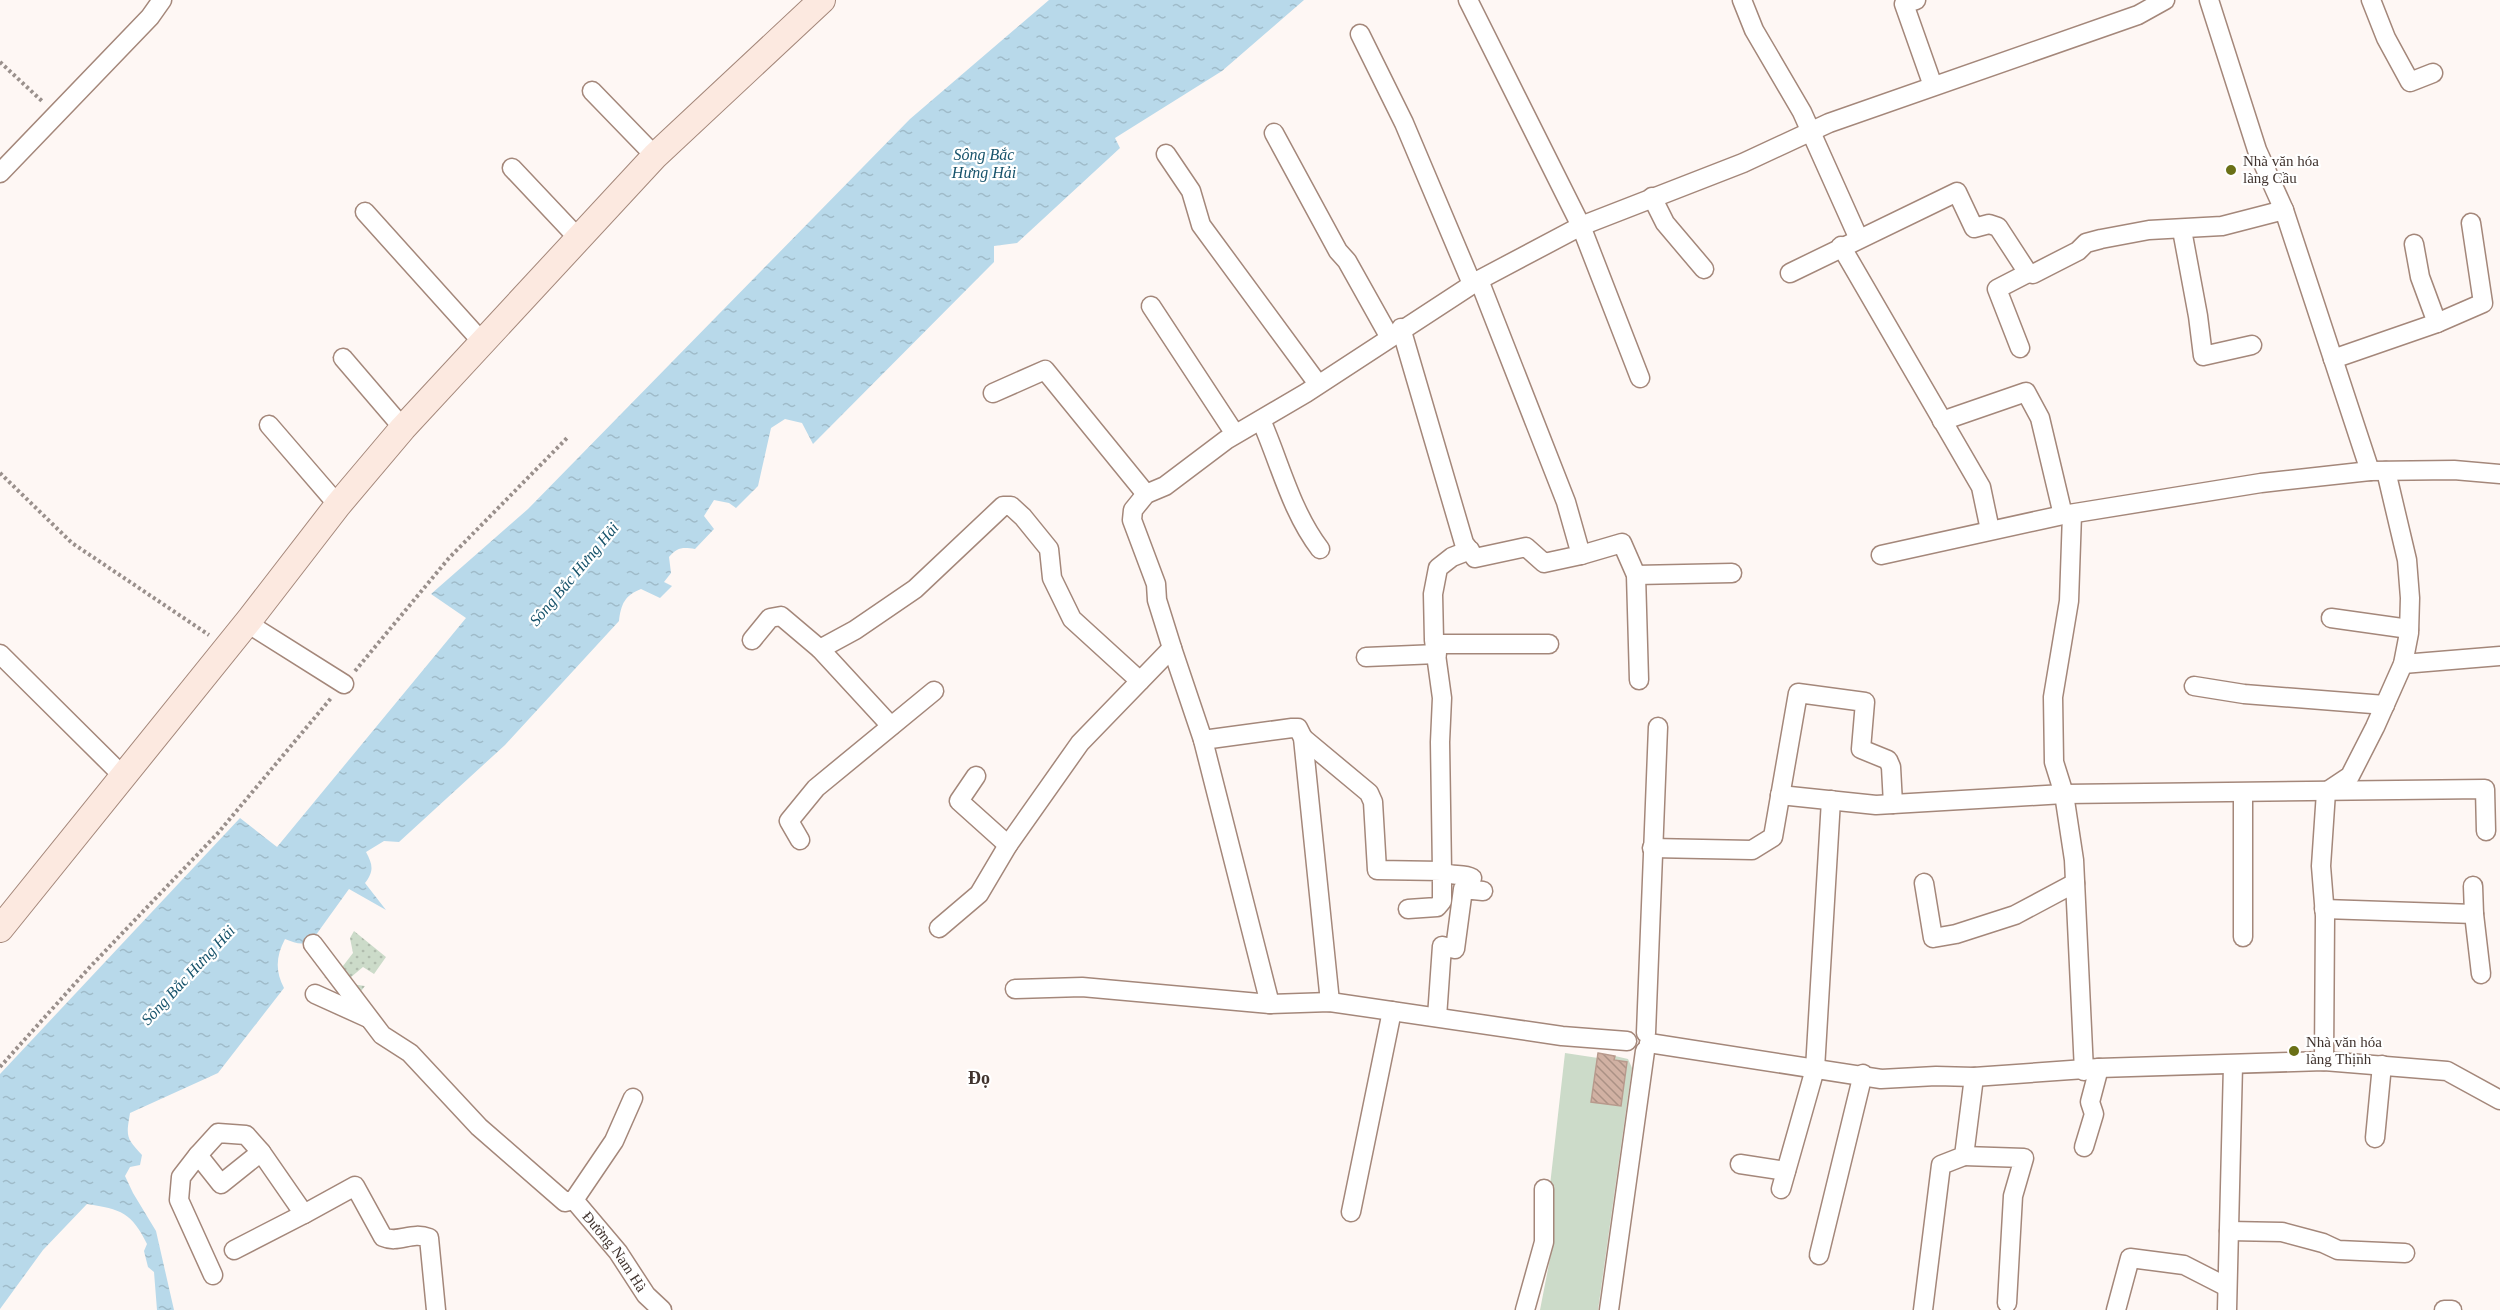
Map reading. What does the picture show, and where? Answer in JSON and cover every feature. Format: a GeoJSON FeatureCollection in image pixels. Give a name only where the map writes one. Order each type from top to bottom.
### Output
{"type":"FeatureCollection","features":[{"type":"Feature","properties":{"kind":"street"},"geometry":{"type":"LineString","coordinates":[[0,173],[150,18],[162,0]]}},
{"type":"Feature","properties":{"kind":"street"},"geometry":{"type":"LineString","coordinates":[[2,922],[228,647],[338,505],[403,428],[655,156],[822,0]]}},
{"type":"Feature","properties":{"kind":"street"},"geometry":{"type":"LineString","coordinates":[[1468,0],[1581,226],[1640,378]]}},
{"type":"Feature","properties":{"kind":"street"},"geometry":{"type":"LineString","coordinates":[[1742,0],[1754,30],[1812,132],[1858,237]]}},
{"type":"Feature","properties":{"kind":"street"},"geometry":{"type":"LineString","coordinates":[[1916,0],[1904,4],[1933,86]]}},
{"type":"Feature","properties":{"kind":"street"},"geometry":{"type":"LineString","coordinates":[[2209,0],[2257,150],[2284,210],[2333,359],[2378,471],[2407,560],[2409,629],[2403,664],[2350,776],[2326,792]]}},
{"type":"Feature","properties":{"kind":"street"},"geometry":{"type":"LineString","coordinates":[[2371,0],[2386,38],[2410,82],[2433,73]]}},
{"type":"Feature","properties":{"kind":"street"},"geometry":{"type":"LineString","coordinates":[[1270,1004],[1203,740],[1157,600],[1156,584],[1132,520],[1133,510],[1146,494],[1165,486],[1235,435],[1475,282],[1581,226],[1743,163],[1812,132],[1933,86],[2138,15],[2161,1]]}},
{"type":"Feature","properties":{"kind":"street"},"geometry":{"type":"LineString","coordinates":[[1360,34],[1404,123],[1475,282],[1566,502],[1581,555]]}},
{"type":"Feature","properties":{"kind":"street"},"geometry":{"type":"LineString","coordinates":[[592,91],[655,156]]}},
{"type":"Feature","properties":{"kind":"street"},"geometry":{"type":"LineString","coordinates":[[1274,133],[1395,332],[1464,543],[1475,558],[1526,547],[1544,563],[1622,543],[1636,575],[1639,680]]}},
{"type":"Feature","properties":{"kind":"street"},"geometry":{"type":"LineString","coordinates":[[1166,154],[1191,191],[1201,225],[1318,384]]}},
{"type":"Feature","properties":{"kind":"street"},"geometry":{"type":"LineString","coordinates":[[512,168],[579,239]]}},
{"type":"Feature","properties":{"kind":"street"},"geometry":{"type":"LineString","coordinates":[[1790,273],[1858,237],[1957,192],[1974,228],[1989,224],[1998,227],[2028,273]]}},
{"type":"Feature","properties":{"kind":"street"},"geometry":{"type":"LineString","coordinates":[[1652,197],[1665,223],[1704,269]]}},
{"type":"Feature","properties":{"kind":"street"},"geometry":{"type":"LineString","coordinates":[[2020,348],[1997,289],[2078,251],[2086,243],[2100,239],[2150,230],[2222,226],[2284,210]]}},
{"type":"Feature","properties":{"kind":"street"},"geometry":{"type":"LineString","coordinates":[[365,212],[483,343]]}},
{"type":"Feature","properties":{"kind":"street"},"geometry":{"type":"LineString","coordinates":[[2333,359],[2492,303],[2471,223]]}},
{"type":"Feature","properties":{"kind":"street"},"geometry":{"type":"LineString","coordinates":[[2182,230],[2203,356],[2252,345]]}},
{"type":"Feature","properties":{"kind":"street"},"geometry":{"type":"LineString","coordinates":[[2414,244],[2420,278],[2427,289],[2437,323]]}},
{"type":"Feature","properties":{"kind":"street"},"geometry":{"type":"LineString","coordinates":[[1840,246],[1981,487],[1990,530]]}},
{"type":"Feature","properties":{"kind":"street"},"geometry":{"type":"LineString","coordinates":[[1151,306],[1235,435]]}},
{"type":"Feature","properties":{"kind":"street"},"geometry":{"type":"LineString","coordinates":[[343,358],[403,428]]}},
{"type":"Feature","properties":{"kind":"street"},"geometry":{"type":"LineString","coordinates":[[993,393],[1045,370],[1082,412],[1146,494]]}},
{"type":"Feature","properties":{"kind":"street"},"geometry":{"type":"LineString","coordinates":[[1942,420],[2026,392],[2040,418],[2067,514],[2069,601],[2053,697],[2054,762],[2064,794],[2076,883],[2092,1070],[2090,1102],[2094,1114],[2084,1146]]}},
{"type":"Feature","properties":{"kind":"street"},"geometry":{"type":"LineString","coordinates":[[1261,420],[1294,505],[1306,531],[1320,549]]}},
{"type":"Feature","properties":{"kind":"street"},"geometry":{"type":"LineString","coordinates":[[269,425],[338,505]]}},
{"type":"Feature","properties":{"kind":"street"},"geometry":{"type":"LineString","coordinates":[[1881,555],[2067,514],[2261,483],[2378,471],[2454,470],[2500,474]]}},
{"type":"Feature","properties":{"kind":"street"},"geometry":{"type":"LineString","coordinates":[[820,650],[915,589],[1003,506],[1011,506],[1049,549],[1052,578],[1072,619],[1140,681]]}},
{"type":"Feature","properties":{"kind":"street"},"geometry":{"type":"LineString","coordinates":[[1408,909],[1437,907],[1442,901],[1440,742],[1442,698],[1433,594],[1438,568],[1452,557],[1470,550]]}},
{"type":"Feature","properties":{"kind":"street"},"geometry":{"type":"LineString","coordinates":[[1636,575],[1732,573]]}},
{"type":"Feature","properties":{"kind":"street"},"geometry":{"type":"LineString","coordinates":[[752,640],[770,618],[781,616],[820,650],[891,726]]}},
{"type":"Feature","properties":{"kind":"street"},"geometry":{"type":"LineString","coordinates":[[2331,618],[2409,629]]}},
{"type":"Feature","properties":{"kind":"street"},"geometry":{"type":"LineString","coordinates":[[247,623],[344,684]]}},
{"type":"Feature","properties":{"kind":"street"},"geometry":{"type":"LineString","coordinates":[[1366,657],[1436,649],[1549,644]]}},
{"type":"Feature","properties":{"kind":"street"},"geometry":{"type":"LineString","coordinates":[[939,928],[979,894],[1008,845],[1080,743],[1172,648]]}},
{"type":"Feature","properties":{"kind":"street"},"geometry":{"type":"LineString","coordinates":[[0,654],[123,776]]}},
{"type":"Feature","properties":{"kind":"street"},"geometry":{"type":"LineString","coordinates":[[2403,664],[2500,656]]}},
{"type":"Feature","properties":{"kind":"street"},"geometry":{"type":"LineString","coordinates":[[2194,686],[2244,694],[2385,705]]}},
{"type":"Feature","properties":{"kind":"street"},"geometry":{"type":"LineString","coordinates":[[801,840],[789,822],[796,809],[816,788],[934,691]]}},
{"type":"Feature","properties":{"kind":"street"},"geometry":{"type":"LineString","coordinates":[[1652,848],[1752,850],[1773,837],[1798,693],[1865,702],[1861,749],[1888,760],[1891,767],[1893,804]]}},
{"type":"Feature","properties":{"kind":"street"},"geometry":{"type":"LineString","coordinates":[[1609,1310],[1647,1042],[1658,727]]}},
{"type":"Feature","properties":{"kind":"street"},"geometry":{"type":"LineString","coordinates":[[1203,740],[1298,728],[1304,738],[1370,793],[1373,802],[1377,870],[1442,871],[1448,875],[1467,875],[1478,884],[1463,889],[1455,949],[1442,946],[1437,1017]]}},
{"type":"Feature","properties":{"kind":"street"},"geometry":{"type":"LineString","coordinates":[[1304,738],[1330,1002]]}},
{"type":"Feature","properties":{"kind":"street"},"geometry":{"type":"LineString","coordinates":[[976,776],[959,801],[1008,845]]}},
{"type":"Feature","properties":{"kind":"street"},"geometry":{"type":"LineString","coordinates":[[1780,795],[1893,804],[2064,794],[2485,789],[2486,831]]}},
{"type":"Feature","properties":{"kind":"street"},"geometry":{"type":"LineString","coordinates":[[2324,1061],[2324,909],[2321,866],[2326,792]]}},
{"type":"Feature","properties":{"kind":"street"},"geometry":{"type":"LineString","coordinates":[[2243,793],[2243,937]]}},
{"type":"Feature","properties":{"kind":"street"},"geometry":{"type":"LineString","coordinates":[[1781,1189],[1815,1069],[1832,800]]}},
{"type":"Feature","properties":{"kind":"street"},"geometry":{"type":"LineString","coordinates":[[1924,883],[1933,938],[2015,915],[2076,883]]}},
{"type":"Feature","properties":{"kind":"street"},"geometry":{"type":"LineString","coordinates":[[2473,886],[2481,974]]}},
{"type":"Feature","properties":{"kind":"street"},"geometry":{"type":"LineString","coordinates":[[2324,909],[2474,914]]}},
{"type":"Feature","properties":{"kind":"street"},"geometry":{"type":"LineString","coordinates":[[314,944],[382,1035],[410,1053],[499,1146],[565,1202],[574,1200]]}},
{"type":"Feature","properties":{"kind":"street"},"geometry":{"type":"LineString","coordinates":[[1265,979],[1281,994],[1295,1001]]}},
{"type":"Feature","properties":{"kind":"street"},"geometry":{"type":"LineString","coordinates":[[1015,989],[1082,987],[1270,1004],[1295,1001],[1330,1002],[1562,1036],[1627,1041],[1632,1032],[1639,1030],[1647,1042],[1815,1069],[1863,1074],[1881,1079],[2324,1061],[2382,1065],[2447,1071],[2500,1100]]}},
{"type":"Feature","properties":{"kind":"street"},"geometry":{"type":"LineString","coordinates":[[315,994],[372,1020]]}},
{"type":"Feature","properties":{"kind":"street"},"geometry":{"type":"LineString","coordinates":[[1351,1212],[1392,1011]]}},
{"type":"Feature","properties":{"kind":"street"},"geometry":{"type":"LineString","coordinates":[[2227,1310],[2233,1065]]}},
{"type":"Feature","properties":{"kind":"street"},"geometry":{"type":"LineString","coordinates":[[2375,1138],[2382,1065]]}},
{"type":"Feature","properties":{"kind":"street"},"geometry":{"type":"LineString","coordinates":[[1820,1255],[1863,1074]]}},
{"type":"Feature","properties":{"kind":"street"},"geometry":{"type":"LineString","coordinates":[[1964,1156],[1974,1077]]}},
{"type":"Feature","properties":{"kind":"street","name":"Đường Nam Hà"},"geometry":{"type":"LineString","coordinates":[[633,1098],[614,1141],[574,1200],[618,1252],[646,1295],[662,1310]]}},
{"type":"Feature","properties":{"kind":"street"},"geometry":{"type":"LineString","coordinates":[[213,1275],[178,1200],[182,1177],[218,1133],[246,1135],[261,1152],[304,1214]]}},
{"type":"Feature","properties":{"kind":"street"},"geometry":{"type":"LineString","coordinates":[[198,1155],[221,1184],[261,1152]]}},
{"type":"Feature","properties":{"kind":"street"},"geometry":{"type":"LineString","coordinates":[[1923,1310],[1941,1165],[1964,1156],[2024,1158],[2013,1196],[2007,1303]]}},
{"type":"Feature","properties":{"kind":"street"},"geometry":{"type":"LineString","coordinates":[[1740,1164],[1786,1171]]}},
{"type":"Feature","properties":{"kind":"street"},"geometry":{"type":"LineString","coordinates":[[234,1250],[355,1186],[383,1238],[390,1240],[419,1234],[429,1239],[436,1310]]}},
{"type":"Feature","properties":{"kind":"street"},"geometry":{"type":"LineString","coordinates":[[1525,1310],[1544,1242],[1544,1189]]}},
{"type":"Feature","properties":{"kind":"street"},"geometry":{"type":"LineString","coordinates":[[2229,1231],[2282,1232],[2323,1243],[2338,1250],[2406,1253]]}},
{"type":"Feature","properties":{"kind":"street"},"geometry":{"type":"LineString","coordinates":[[2116,1310],[2130,1258],[2184,1265],[2228,1287]]}},
{"type":"Feature","properties":{"kind":"street"},"geometry":{"type":"LineString","coordinates":[[2444,1310],[2452,1310]]}},
{"type":"Feature","properties":{"kind":"path"},"geometry":{"type":"LineString","coordinates":[[0,62],[57,114]]}},
{"type":"Feature","properties":{"kind":"path"},"geometry":{"type":"LineString","coordinates":[[0,1067],[89,968],[218,833],[449,558],[568,437]]}},
{"type":"Feature","properties":{"kind":"path"},"geometry":{"type":"LineString","coordinates":[[0,473],[72,543],[228,647]]}},
{"type":"Feature","properties":{"kind":"green space"},"geometry":{"type":"Polygon","coordinates":[[[354,931],[386,957],[374,974],[363,967],[344,983],[365,986],[355,999],[324,977],[336,975],[353,953],[350,938],[354,931]]]}},
{"type":"Feature","properties":{"kind":"green space"},"geometry":{"type":"Polygon","coordinates":[[[1565,1053],[1598,1058],[1591,1102],[1621,1106],[1627,1062],[1614,1060],[1615,1056],[1628,1059],[1632,1068],[1598,1310],[1540,1310],[1554,1238],[1548,1218],[1549,1194],[1565,1053]]]}},
{"type":"Feature","properties":{"kind":"water","name":"Sông Bắc Hưng Hải"},"geometry":{"type":"Polygon","coordinates":[[[1049,0],[1304,0],[1222,71],[1115,138],[1120,148],[1017,243],[994,246],[994,262],[813,444],[802,423],[785,419],[771,428],[758,486],[736,508],[729,503],[714,500],[704,516],[714,529],[695,549],[680,548],[669,557],[671,573],[664,582],[672,586],[660,598],[641,589],[631,594],[623,605],[619,621],[505,745],[399,842],[384,841],[366,852],[372,868],[365,883],[386,910],[349,889],[313,939],[303,944],[285,939],[278,964],[279,976],[284,988],[218,1073],[130,1113],[128,1137],[142,1155],[140,1165],[130,1167],[125,1176],[156,1231],[174,1310],[157,1310],[154,1272],[148,1267],[144,1251],[147,1244],[136,1225],[117,1211],[87,1204],[43,1250],[0,1309],[0,1074],[240,818],[277,847],[466,618],[431,594],[528,509],[910,119],[1049,0]]]}},
{"type":"Feature","properties":{"kind":"building"},"geometry":{"type":"Polygon","coordinates":[[[1598,1053],[1615,1056],[1614,1060],[1627,1062],[1621,1106],[1591,1102],[1598,1053]]]}},
{"type":"Feature","properties":{"kind":"place","name":"Nhà văn hóa làng Cầu"},"geometry":{"type":"Point","coordinates":[2231,170]}},
{"type":"Feature","properties":{"kind":"place","name":"Nhà văn hóa làng Thịnh"},"geometry":{"type":"Point","coordinates":[2294,1051]}},
{"type":"Feature","properties":{"kind":"district","name":"Đọ"},"geometry":{"type":"Point","coordinates":[979,1078]}}]}
